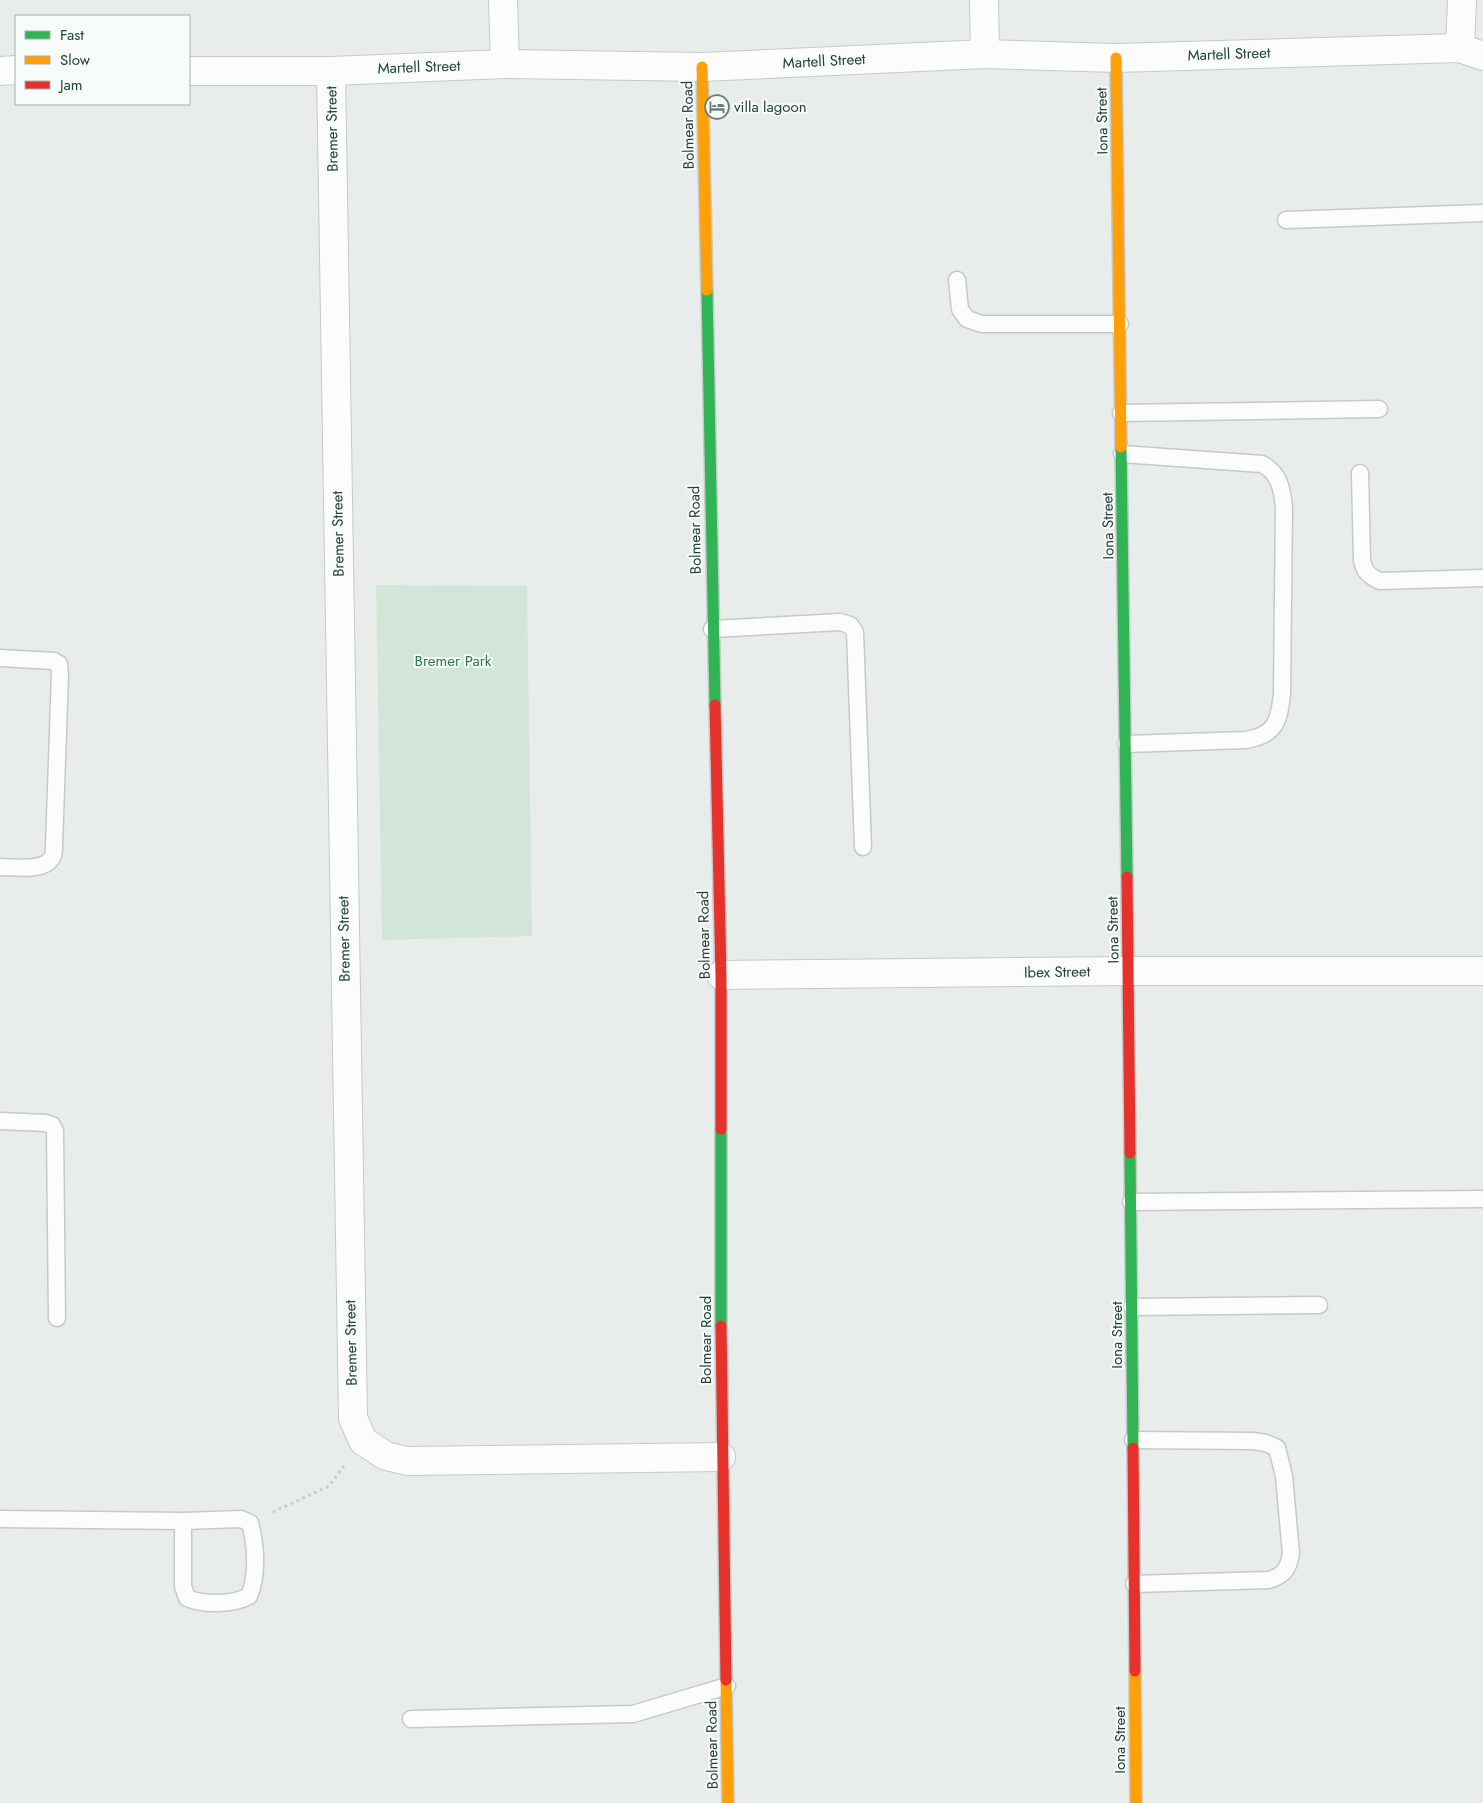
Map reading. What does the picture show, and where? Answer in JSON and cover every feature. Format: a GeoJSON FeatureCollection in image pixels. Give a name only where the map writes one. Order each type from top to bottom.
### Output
{"type":"FeatureCollection","features":[{"type":"Feature","properties":{"kind":"street"},"geometry":{"type":"LineString","coordinates":[[503,0],[505,64]]}},
{"type":"Feature","properties":{"kind":"street"},"geometry":{"type":"LineString","coordinates":[[984,0],[986,54]]}},
{"type":"Feature","properties":{"kind":"street"},"geometry":{"type":"LineString","coordinates":[[1462,0],[1471,52]]}},
{"type":"Feature","properties":{"kind":"street","name":"Martell Street"},"geometry":{"type":"LineString","coordinates":[[190,70],[331,71],[505,64],[702,67],[986,54],[1116,58],[1471,52]]}},
{"type":"Feature","properties":{"kind":"street","name":"Iona Street"},"geometry":{"type":"LineString","coordinates":[[1116,58],[1126,744],[1136,1803]]}},
{"type":"Feature","properties":{"kind":"street","name":"Bolmear Road"},"geometry":{"type":"LineString","coordinates":[[702,67],[720,976],[721,1457],[728,1803]]}},
{"type":"Feature","properties":{"kind":"street"},"geometry":{"type":"LineString","coordinates":[[0,71],[15,70]]}},
{"type":"Feature","properties":{"kind":"street","name":"Bremer Street"},"geometry":{"type":"LineString","coordinates":[[331,71],[351,1372],[353,1418],[363,1441]]}},
{"type":"Feature","properties":{"kind":"street","name":"Ibex Street"},"geometry":{"type":"LineString","coordinates":[[720,976],[1128,971],[1483,972]]}},
{"type":"Feature","properties":{"kind":"street"},"geometry":{"type":"LineString","coordinates":[[363,1441],[386,1456],[407,1461],[721,1457]]}},
{"type":"Feature","properties":{"kind":"lane"},"geometry":{"type":"LineString","coordinates":[[1286,220],[1483,213]]}},
{"type":"Feature","properties":{"kind":"lane"},"geometry":{"type":"LineString","coordinates":[[957,280],[960,309],[967,319],[982,324],[1120,324]]}},
{"type":"Feature","properties":{"kind":"lane"},"geometry":{"type":"LineString","coordinates":[[1121,413],[1379,409]]}},
{"type":"Feature","properties":{"kind":"lane"},"geometry":{"type":"LineString","coordinates":[[1122,454],[1262,464],[1273,470],[1278,479],[1284,507],[1282,694],[1280,714],[1275,725],[1268,733],[1258,738],[1246,740],[1126,744]]}},
{"type":"Feature","properties":{"kind":"lane"},"geometry":{"type":"LineString","coordinates":[[1360,473],[1362,560],[1364,570],[1370,577],[1380,581],[1483,578]]}},
{"type":"Feature","properties":{"kind":"lane"},"geometry":{"type":"LineString","coordinates":[[712,629],[840,622],[850,625],[855,632],[863,847]]}},
{"type":"Feature","properties":{"kind":"lane"},"geometry":{"type":"LineString","coordinates":[[0,658],[54,661],[59,664],[60,674],[52,858],[46,864],[35,867],[0,867]]}},
{"type":"Feature","properties":{"kind":"lane"},"geometry":{"type":"LineString","coordinates":[[0,1121],[45,1122],[52,1125],[55,1131],[56,1318]]}},
{"type":"Feature","properties":{"kind":"lane"},"geometry":{"type":"LineString","coordinates":[[1130,1202],[1483,1199]]}},
{"type":"Feature","properties":{"kind":"lane"},"geometry":{"type":"LineString","coordinates":[[1132,1306],[1319,1305]]}},
{"type":"Feature","properties":{"kind":"lane"},"geometry":{"type":"LineString","coordinates":[[1133,1440],[1253,1441],[1266,1443],[1277,1448],[1284,1476],[1290,1554],[1289,1567],[1282,1576],[1270,1580],[1134,1584]]}},
{"type":"Feature","properties":{"kind":"lane"},"geometry":{"type":"LineString","coordinates":[[0,1519],[183,1521],[241,1519],[250,1523],[254,1549],[254,1575],[249,1596],[240,1601],[195,1601],[187,1598],[183,1586],[183,1521]]}},
{"type":"Feature","properties":{"kind":"lane"},"geometry":{"type":"LineString","coordinates":[[411,1719],[633,1714],[727,1686]]}},
{"type":"Feature","properties":{"kind":"path"},"geometry":{"type":"LineString","coordinates":[[250,1523],[329,1486],[363,1441]]}},
{"type":"Feature","properties":{"kind":"green space","name":"Bremer Park"},"geometry":{"type":"Polygon","coordinates":[[[376,585],[527,586],[532,936],[382,940],[376,585]]]}},
{"type":"Feature","properties":{"kind":"traffic: fast"},"geometry":{"type":"LineString","coordinates":[[707,290],[715,705]]}},
{"type":"Feature","properties":{"kind":"traffic: fast"},"geometry":{"type":"LineString","coordinates":[[1121,447],[1127,877]]}},
{"type":"Feature","properties":{"kind":"traffic: fast"},"geometry":{"type":"LineString","coordinates":[[721,1129],[721,1326]]}},
{"type":"Feature","properties":{"kind":"traffic: fast"},"geometry":{"type":"LineString","coordinates":[[1130,1153],[1133,1448]]}},
{"type":"Feature","properties":{"kind":"traffic: slow"},"geometry":{"type":"LineString","coordinates":[[1116,58],[1121,447]]}},
{"type":"Feature","properties":{"kind":"traffic: slow"},"geometry":{"type":"LineString","coordinates":[[702,67],[707,290]]}},
{"type":"Feature","properties":{"kind":"traffic: slow"},"geometry":{"type":"LineString","coordinates":[[1135,1671],[1136,1803]]}},
{"type":"Feature","properties":{"kind":"traffic: slow"},"geometry":{"type":"LineString","coordinates":[[726,1680],[728,1803]]}},
{"type":"Feature","properties":{"kind":"traffic: jam"},"geometry":{"type":"LineString","coordinates":[[715,705],[721,975],[721,1129]]}},
{"type":"Feature","properties":{"kind":"traffic: jam"},"geometry":{"type":"LineString","coordinates":[[1127,877],[1130,1153]]}},
{"type":"Feature","properties":{"kind":"traffic: jam"},"geometry":{"type":"LineString","coordinates":[[721,1326],[726,1680]]}},
{"type":"Feature","properties":{"kind":"traffic: jam"},"geometry":{"type":"LineString","coordinates":[[1133,1448],[1135,1671]]}},
{"type":"Feature","properties":{"kind":"place","name":"villa lagoon"},"geometry":{"type":"Point","coordinates":[717,107]}}]}
